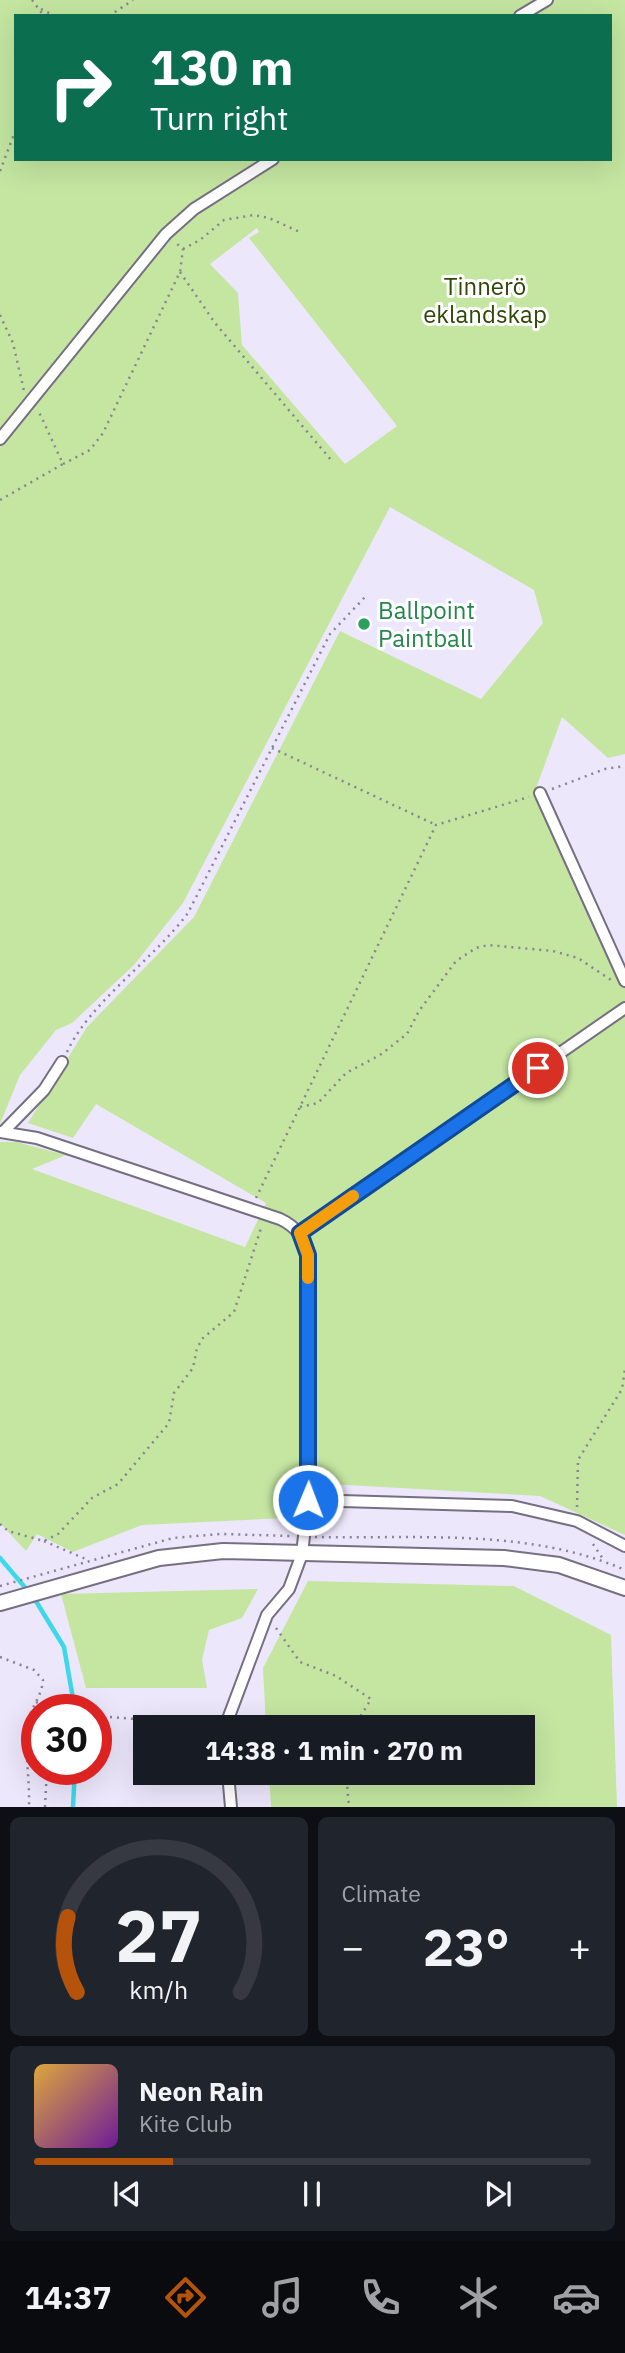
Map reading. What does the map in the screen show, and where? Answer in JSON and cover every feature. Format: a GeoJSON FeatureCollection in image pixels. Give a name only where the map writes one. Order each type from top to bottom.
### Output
{"type":"FeatureCollection","features":[{"type":"Feature","properties":{"kind":"street"},"geometry":{"type":"LineString","coordinates":[[523,14],[547,0]]}},
{"type":"Feature","properties":{"kind":"street"},"geometry":{"type":"LineString","coordinates":[[0,439],[166,234],[194,209],[270,161]]}},
{"type":"Feature","properties":{"kind":"street"},"geometry":{"type":"LineString","coordinates":[[540,793],[620,982]]}},
{"type":"Feature","properties":{"kind":"street"},"geometry":{"type":"LineString","coordinates":[[300,1233],[625,1008]]}},
{"type":"Feature","properties":{"kind":"street"},"geometry":{"type":"LineString","coordinates":[[2,1132],[44,1090],[62,1062]]}},
{"type":"Feature","properties":{"kind":"street"},"geometry":{"type":"LineString","coordinates":[[2,1132],[37,1138],[263,1213],[291,1225],[300,1233],[308,1255],[308,1500],[302,1554],[289,1588],[267,1615],[228,1715]]}},
{"type":"Feature","properties":{"kind":"street"},"geometry":{"type":"LineString","coordinates":[[308,1500],[512,1506],[577,1521],[625,1546]]}},
{"type":"Feature","properties":{"kind":"street"},"geometry":{"type":"LineString","coordinates":[[0,1603],[180,1554],[223,1551],[535,1561],[580,1571],[625,1588]]}},
{"type":"Feature","properties":{"kind":"street"},"geometry":{"type":"LineString","coordinates":[[229,1785],[231,1807]]}},
{"type":"Feature","properties":{"kind":"path"},"geometry":{"type":"LineString","coordinates":[[32,0],[51,14]]}},
{"type":"Feature","properties":{"kind":"path"},"geometry":{"type":"LineString","coordinates":[[112,14],[133,0]]}},
{"type":"Feature","properties":{"kind":"path"},"geometry":{"type":"LineString","coordinates":[[41,9],[43,14]]}},
{"type":"Feature","properties":{"kind":"path"},"geometry":{"type":"LineString","coordinates":[[0,171],[14,134]]}},
{"type":"Feature","properties":{"kind":"path"},"geometry":{"type":"LineString","coordinates":[[183,249],[200,240],[224,220],[254,215],[270,218],[302,233]]}},
{"type":"Feature","properties":{"kind":"path"},"geometry":{"type":"LineString","coordinates":[[166,234],[183,249]]}},
{"type":"Feature","properties":{"kind":"path"},"geometry":{"type":"LineString","coordinates":[[0,500],[90,450],[103,433],[180,272],[183,249]]}},
{"type":"Feature","properties":{"kind":"path"},"geometry":{"type":"LineString","coordinates":[[180,272],[215,323],[332,461]]}},
{"type":"Feature","properties":{"kind":"path"},"geometry":{"type":"LineString","coordinates":[[0,315],[13,343],[29,402],[63,464]]}},
{"type":"Feature","properties":{"kind":"path"},"geometry":{"type":"LineString","coordinates":[[62,1062],[79,1030],[160,947],[188,913],[330,634],[365,597]]}},
{"type":"Feature","properties":{"kind":"path"},"geometry":{"type":"LineString","coordinates":[[272,747],[436,825],[540,793],[605,769],[625,766]]}},
{"type":"Feature","properties":{"kind":"path"},"geometry":{"type":"LineString","coordinates":[[251,1209],[436,825]]}},
{"type":"Feature","properties":{"kind":"path"},"geometry":{"type":"LineString","coordinates":[[300,1107],[317,1104],[346,1073],[380,1055],[407,1034],[419,1012],[456,961],[476,948],[488,945],[553,951],[578,958],[620,982]]}},
{"type":"Feature","properties":{"kind":"path"},"geometry":{"type":"LineString","coordinates":[[44,1542],[58,1534],[92,1498],[118,1484],[169,1423],[174,1394],[193,1368],[197,1348],[203,1338],[234,1312],[239,1301],[242,1281],[256,1250],[263,1213]]}},
{"type":"Feature","properties":{"kind":"path"},"geometry":{"type":"LineString","coordinates":[[577,1521],[578,1460],[622,1389],[625,1372]]}},
{"type":"Feature","properties":{"kind":"path"},"geometry":{"type":"LineString","coordinates":[[0,1524],[8,1531],[88,1560]]}},
{"type":"Feature","properties":{"kind":"path"},"geometry":{"type":"LineString","coordinates":[[604,1561],[625,1570]]}},
{"type":"Feature","properties":{"kind":"path"},"geometry":{"type":"LineString","coordinates":[[0,1586],[55,1570]]}},
{"type":"Feature","properties":{"kind":"path"},"geometry":{"type":"LineString","coordinates":[[267,1615],[300,1662],[336,1676],[371,1699],[361,1715]]}},
{"type":"Feature","properties":{"kind":"path"},"geometry":{"type":"LineString","coordinates":[[0,1657],[40,1675],[43,1689],[40,1694]]}},
{"type":"Feature","properties":{"kind":"path"},"geometry":{"type":"LineString","coordinates":[[112,1717],[133,1719]]}},
{"type":"Feature","properties":{"kind":"path"},"geometry":{"type":"LineString","coordinates":[[29,1807],[30,1785]]}},
{"type":"Feature","properties":{"kind":"path"},"geometry":{"type":"LineString","coordinates":[[45,1807],[46,1785]]}},
{"type":"Feature","properties":{"kind":"path"},"geometry":{"type":"LineString","coordinates":[[347,1785],[349,1807]]}},
{"type":"Feature","properties":{"kind":"green space","name":"Tinnerö eklandskap"},"geometry":{"type":"Polygon","coordinates":[[[0,0],[625,0],[625,754],[608,758],[562,717],[535,791],[625,985],[625,1535],[540,1496],[294,1482],[287,1518],[142,1525],[73,1552],[37,1534],[26,1551],[0,1523],[0,1142],[16,1142],[66,1155],[32,1169],[245,1247],[266,1203],[96,1104],[73,1138],[28,1123],[87,1027],[194,917],[340,631],[481,699],[543,623],[534,590],[390,507],[183,903],[134,965],[72,1023],[56,1030],[20,1075],[0,1124],[0,0]],[[257,228],[210,264],[238,293],[242,345],[345,464],[397,426],[249,238],[259,232],[257,228]],[[165,238],[55,370],[57,377],[145,266],[169,242],[165,238]]]}},
{"type":"Feature","properties":{"kind":"green space"},"geometry":{"type":"Polygon","coordinates":[[[308,1581],[514,1586],[611,1635],[617,1807],[271,1807],[270,1785],[535,1785],[535,1715],[265,1715],[263,1668],[308,1581]]]}},
{"type":"Feature","properties":{"kind":"green space"},"geometry":{"type":"Polygon","coordinates":[[[258,1589],[242,1618],[209,1630],[202,1660],[207,1688],[86,1688],[61,1594],[258,1589]]]}},
{"type":"Feature","properties":{"kind":"waterway"},"geometry":{"type":"LineString","coordinates":[[0,1558],[28,1591]]}},
{"type":"Feature","properties":{"kind":"waterway"},"geometry":{"type":"LineString","coordinates":[[34,1598],[64,1647],[72,1694]]}},
{"type":"Feature","properties":{"kind":"waterway"},"geometry":{"type":"LineString","coordinates":[[73,1807],[74,1785]]}},
{"type":"Feature","properties":{"kind":"slow traffic"},"geometry":{"type":"LineString","coordinates":[[308,1278],[308,1255],[300,1233],[353,1196]]}},
{"type":"Feature","properties":{"kind":"place","name":"Ballpoint Paintball"},"geometry":{"type":"Point","coordinates":[364,624]}},
{"type":"Feature","properties":{"kind":"route"},"geometry":{"type":"LineString","coordinates":[[308,1500],[308,1255],[300,1233],[538,1068]]}}]}
